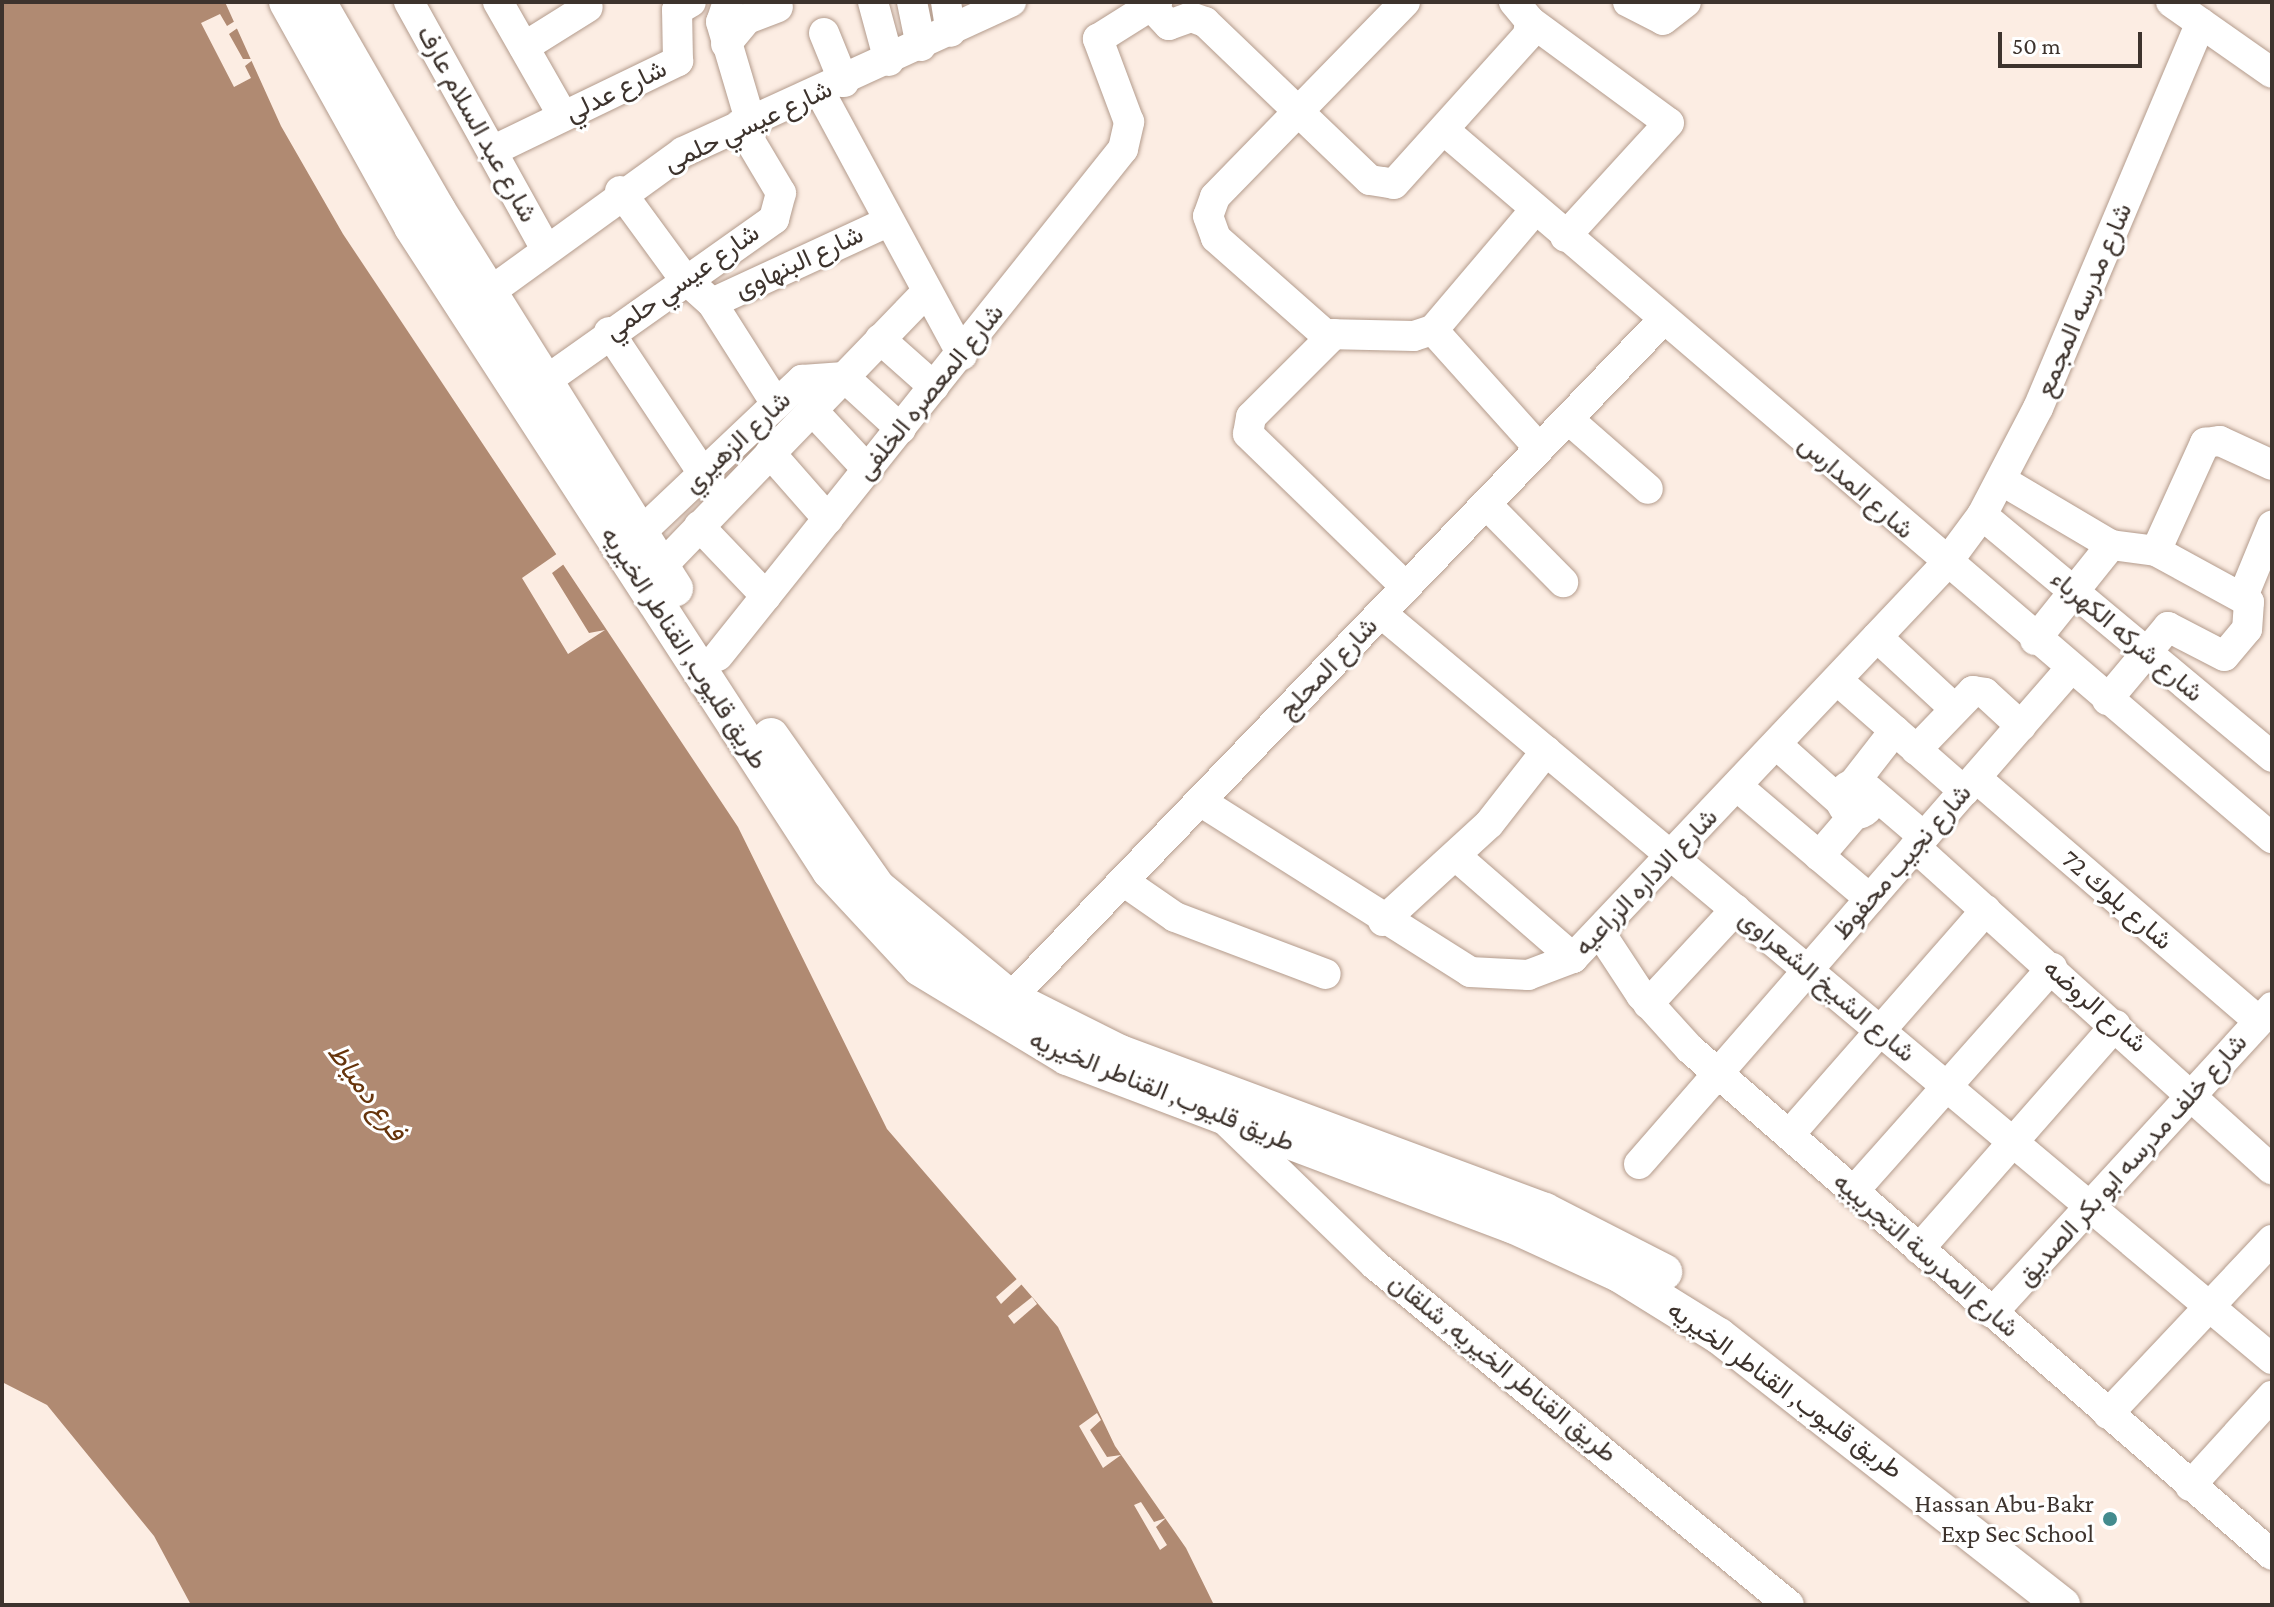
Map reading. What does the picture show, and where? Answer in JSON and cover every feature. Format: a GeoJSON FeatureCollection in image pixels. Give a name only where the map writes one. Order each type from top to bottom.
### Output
{"type":"FeatureCollection","features":[{"type":"Feature","properties":{"kind":"main road","name":"طريق قليوب, القناطر الخيريه"},"geometry":{"type":"LineString","coordinates":[[287,2],[477,301],[830,871],[920,968],[1001,1008],[1120,1053],[1442,1185],[1632,1253],[1730,1315],[1841,1414],[1982,1527],[2090,1605]]}},
{"type":"Feature","properties":{"kind":"main road","name":"طريق قليوب, القناطر الخيريه"},"geometry":{"type":"LineString","coordinates":[[318,2],[477,301],[544,382],[718,656],[877,887],[1001,1008],[1067,1057],[1226,1121],[1442,1185]]}},
{"type":"Feature","properties":{"kind":"main road","name":"طريق قليوب, القناطر الخيريه"},"geometry":{"type":"LineString","coordinates":[[1982,1527],[2062,1605]]}},
{"type":"Feature","properties":{"kind":"street","name":"شارع عبد السلام عارف"},"geometry":{"type":"LineString","coordinates":[[409,2],[545,247]]}},
{"type":"Feature","properties":{"kind":"street"},"geometry":{"type":"LineString","coordinates":[[498,2],[563,116]]}},
{"type":"Feature","properties":{"kind":"street","name":"شارع عدلي"},"geometry":{"type":"LineString","coordinates":[[492,151],[678,61],[677,10],[691,2]]}},
{"type":"Feature","properties":{"kind":"street"},"geometry":{"type":"LineString","coordinates":[[728,2],[721,22],[745,122]]}},
{"type":"Feature","properties":{"kind":"street"},"geometry":{"type":"LineString","coordinates":[[873,2],[889,61]]}},
{"type":"Feature","properties":{"kind":"street"},"geometry":{"type":"LineString","coordinates":[[912,2],[921,46]]}},
{"type":"Feature","properties":{"kind":"street"},"geometry":{"type":"LineString","coordinates":[[946,2],[951,32]]}},
{"type":"Feature","properties":{"kind":"street"},"geometry":{"type":"LineString","coordinates":[[1405,2],[1298,116],[1215,197],[1208,216],[1216,238],[1305,323],[1334,334],[1433,330],[1534,211]]}},
{"type":"Feature","properties":{"kind":"street"},"geometry":{"type":"LineString","coordinates":[[1628,2],[1653,18],[1679,10]]}},
{"type":"Feature","properties":{"kind":"street"},"geometry":{"type":"LineString","coordinates":[[2171,2],[2272,73]]}},
{"type":"Feature","properties":{"kind":"street","name":"شارع عيسي حلمى"},"geometry":{"type":"LineString","coordinates":[[477,301],[620,191],[745,122],[832,87],[1007,3]]}},
{"type":"Feature","properties":{"kind":"street"},"geometry":{"type":"LineString","coordinates":[[1154,4],[1169,25],[1191,17],[1205,22],[1298,116],[1382,184],[1403,178],[1528,35],[1522,11]]}},
{"type":"Feature","properties":{"kind":"street","name":"شارع المعصره الخلفى"},"geometry":{"type":"LineString","coordinates":[[718,656],[962,355],[1123,149],[1129,122],[1098,39],[1154,4]]}},
{"type":"Feature","properties":{"kind":"street"},"geometry":{"type":"LineString","coordinates":[[524,47],[588,7]]}},
{"type":"Feature","properties":{"kind":"street"},"geometry":{"type":"LineString","coordinates":[[726,44],[747,19],[778,7]]}},
{"type":"Feature","properties":{"kind":"street"},"geometry":{"type":"LineString","coordinates":[[1522,11],[1669,123],[1565,237]]}},
{"type":"Feature","properties":{"kind":"street","name":"شارع مدرسه المجمع"},"geometry":{"type":"LineString","coordinates":[[1945,565],[1982,515],[2001,480],[2201,23]]}},
{"type":"Feature","properties":{"kind":"street"},"geometry":{"type":"LineString","coordinates":[[824,33],[832,87],[887,222],[962,355]]}},
{"type":"Feature","properties":{"kind":"street","name":"شارع عيسي حلمي"},"geometry":{"type":"LineString","coordinates":[[544,382],[683,277],[779,211],[777,185],[745,122]]}},
{"type":"Feature","properties":{"kind":"street","name":"شارع المدارس"},"geometry":{"type":"LineString","coordinates":[[1445,131],[1945,565],[2272,838]]}},
{"type":"Feature","properties":{"kind":"street"},"geometry":{"type":"LineString","coordinates":[[620,191],[683,277],[712,303],[776,404]]}},
{"type":"Feature","properties":{"kind":"street","name":"شارع البنهاوى"},"geometry":{"type":"LineString","coordinates":[[712,303],[887,222]]}},
{"type":"Feature","properties":{"kind":"street","name":"شارع الزهيري"},"geometry":{"type":"LineString","coordinates":[[660,568],[925,294]]}},
{"type":"Feature","properties":{"kind":"street","name":"شارع المحلج"},"geometry":{"type":"LineString","coordinates":[[1001,1008],[1664,319]]}},
{"type":"Feature","properties":{"kind":"street"},"geometry":{"type":"LineString","coordinates":[[1433,330],[1539,448]]}},
{"type":"Feature","properties":{"kind":"street"},"geometry":{"type":"LineString","coordinates":[[609,332],[722,503]]}},
{"type":"Feature","properties":{"kind":"street"},"geometry":{"type":"LineString","coordinates":[[1334,334],[1251,417],[1248,434],[1406,587]]}},
{"type":"Feature","properties":{"kind":"street"},"geometry":{"type":"LineString","coordinates":[[880,339],[934,387]]}},
{"type":"Feature","properties":{"kind":"street"},"geometry":{"type":"LineString","coordinates":[[844,377],[901,429]]}},
{"type":"Feature","properties":{"kind":"street","name":"شارع الزهيري"},"geometry":{"type":"LineString","coordinates":[[640,533],[802,380],[844,377]]}},
{"type":"Feature","properties":{"kind":"street"},"geometry":{"type":"LineString","coordinates":[[812,410],[868,470]]}},
{"type":"Feature","properties":{"kind":"street"},"geometry":{"type":"LineString","coordinates":[[1568,419],[1648,489]]}},
{"type":"Feature","properties":{"kind":"street"},"geometry":{"type":"LineString","coordinates":[[2156,551],[2205,443],[2220,441],[2272,465]]}},
{"type":"Feature","properties":{"kind":"street"},"geometry":{"type":"LineString","coordinates":[[770,453],[828,519]]}},
{"type":"Feature","properties":{"kind":"street"},"geometry":{"type":"LineString","coordinates":[[2001,480],[2111,545],[2156,551],[2244,594]]}},
{"type":"Feature","properties":{"kind":"street"},"geometry":{"type":"LineString","coordinates":[[1486,504],[1563,582]]}},
{"type":"Feature","properties":{"kind":"street","name":"شارع شركه الكهرباء"},"geometry":{"type":"LineString","coordinates":[[1982,515],[2272,757]]}},
{"type":"Feature","properties":{"kind":"street"},"geometry":{"type":"LineString","coordinates":[[699,526],[766,596]]}},
{"type":"Feature","properties":{"kind":"street"},"geometry":{"type":"LineString","coordinates":[[2107,700],[2146,652],[2172,627],[2213,657],[2224,656],[2250,620],[2244,594],[2272,526]]}},
{"type":"Feature","properties":{"kind":"street"},"geometry":{"type":"LineString","coordinates":[[2035,640],[2111,545]]}},
{"type":"Feature","properties":{"kind":"street","name":"شارع الاداره الزراعيه"},"geometry":{"type":"LineString","coordinates":[[1200,801],[1383,921],[1470,972],[1528,975],[1573,958],[1601,934],[1945,565]]}},
{"type":"Feature","properties":{"kind":"street","name":"شارع الشيخ الشعراوى"},"geometry":{"type":"LineString","coordinates":[[1381,613],[2272,1359]]}},
{"type":"Feature","properties":{"kind":"street"},"geometry":{"type":"LineString","coordinates":[[1877,637],[1954,708]]}},
{"type":"Feature","properties":{"kind":"street","name":"شارع نجيب محفوظ"},"geometry":{"type":"LineString","coordinates":[[1639,1164],[2070,669]]}},
{"type":"Feature","properties":{"kind":"street","name":"شارع بلوك 72"},"geometry":{"type":"LineString","coordinates":[[1837,680],[1905,740],[1970,784],[2266,1014]]}},
{"type":"Feature","properties":{"kind":"street"},"geometry":{"type":"LineString","coordinates":[[1819,856],[1854,798],[1905,740],[1954,708],[1967,693],[1985,693],[2021,726]]}},
{"type":"Feature","properties":{"kind":"street","name":"شارع الروضه"},"geometry":{"type":"LineString","coordinates":[[1777,745],[1919,842],[1986,910],[2194,1094],[2272,1170]]}},
{"type":"Feature","properties":{"kind":"street"},"geometry":{"type":"LineString","coordinates":[[1383,921],[1457,857],[1546,751]]}},
{"type":"Feature","properties":{"kind":"street"},"geometry":{"type":"LineString","coordinates":[[1738,787],[1870,899]]}},
{"type":"Feature","properties":{"kind":"street"},"geometry":{"type":"LineString","coordinates":[[1457,857],[1573,958]]}},
{"type":"Feature","properties":{"kind":"street"},"geometry":{"type":"LineString","coordinates":[[1123,881],[1175,917],[1326,974]]}},
{"type":"Feature","properties":{"kind":"street"},"geometry":{"type":"LineString","coordinates":[[1648,1004],[1736,909]]}},
{"type":"Feature","properties":{"kind":"street"},"geometry":{"type":"LineString","coordinates":[[1789,1135],[1986,910]]}},
{"type":"Feature","properties":{"kind":"street","name":"شارع المدرسة التجريبيه"},"geometry":{"type":"LineString","coordinates":[[1601,934],[1648,1004],[1718,1073],[2272,1555]]}},
{"type":"Feature","properties":{"kind":"street"},"geometry":{"type":"LineString","coordinates":[[1853,1192],[2052,968]]}},
{"type":"Feature","properties":{"kind":"street","name":"شارع خلف مدرسه ابو بكر الصديق"},"geometry":{"type":"LineString","coordinates":[[1992,1313],[2266,1014]]}},
{"type":"Feature","properties":{"kind":"street"},"geometry":{"type":"LineString","coordinates":[[1919,1249],[2116,1025]]}},
{"type":"Feature","properties":{"kind":"street","name":"طريق القناطر الخيريه, شلقان"},"geometry":{"type":"LineString","coordinates":[[1226,1121],[1374,1264],[1789,1605]]}},
{"type":"Feature","properties":{"kind":"street"},"geometry":{"type":"LineString","coordinates":[[2108,1414],[2272,1240]]}},
{"type":"Feature","properties":{"kind":"street"},"geometry":{"type":"LineString","coordinates":[[2190,1486],[2272,1396]]}},
{"type":"Feature","properties":{"kind":"water","name":"فرع دمياط"},"geometry":{"type":"Polygon","coordinates":[[[2,2],[225,2],[281,126],[343,234],[738,827],[887,1129],[1058,1327],[1115,1446],[1186,1548],[1214,1605],[191,1605],[154,1536],[47,1405],[2,1382],[2,2]]]}},
{"type":"Feature","properties":{"kind":"pier"},"geometry":{"type":"Polygon","coordinates":[[[220,14],[227,26],[235,21],[239,27],[229,34],[243,59],[254,59],[245,66],[251,78],[234,87],[201,23],[220,14]]]}},
{"type":"Feature","properties":{"kind":"pier"},"geometry":{"type":"Polygon","coordinates":[[[558,553],[564,564],[552,573],[589,633],[605,630],[568,654],[522,578],[558,553]]]}},
{"type":"Feature","properties":{"kind":"pier"},"geometry":{"type":"Polygon","coordinates":[[[1018,1278],[1022,1284],[1001,1304],[996,1297],[1018,1278]]]}},
{"type":"Feature","properties":{"kind":"pier"},"geometry":{"type":"Polygon","coordinates":[[[1032,1297],[1037,1304],[1014,1324],[1008,1316],[1032,1297]]]}},
{"type":"Feature","properties":{"kind":"pier"},"geometry":{"type":"Polygon","coordinates":[[[1097,1413],[1101,1420],[1090,1430],[1107,1457],[1121,1455],[1103,1468],[1079,1426],[1097,1413]]]}},
{"type":"Feature","properties":{"kind":"pier"},"geometry":{"type":"Polygon","coordinates":[[[1141,1502],[1154,1522],[1166,1518],[1156,1527],[1167,1545],[1160,1550],[1134,1505],[1141,1502]]]}},
{"type":"Feature","properties":{"kind":"place","name":"Hassan Abu-Bakr Exp Sec School"},"geometry":{"type":"Point","coordinates":[2110,1519]}}]}
